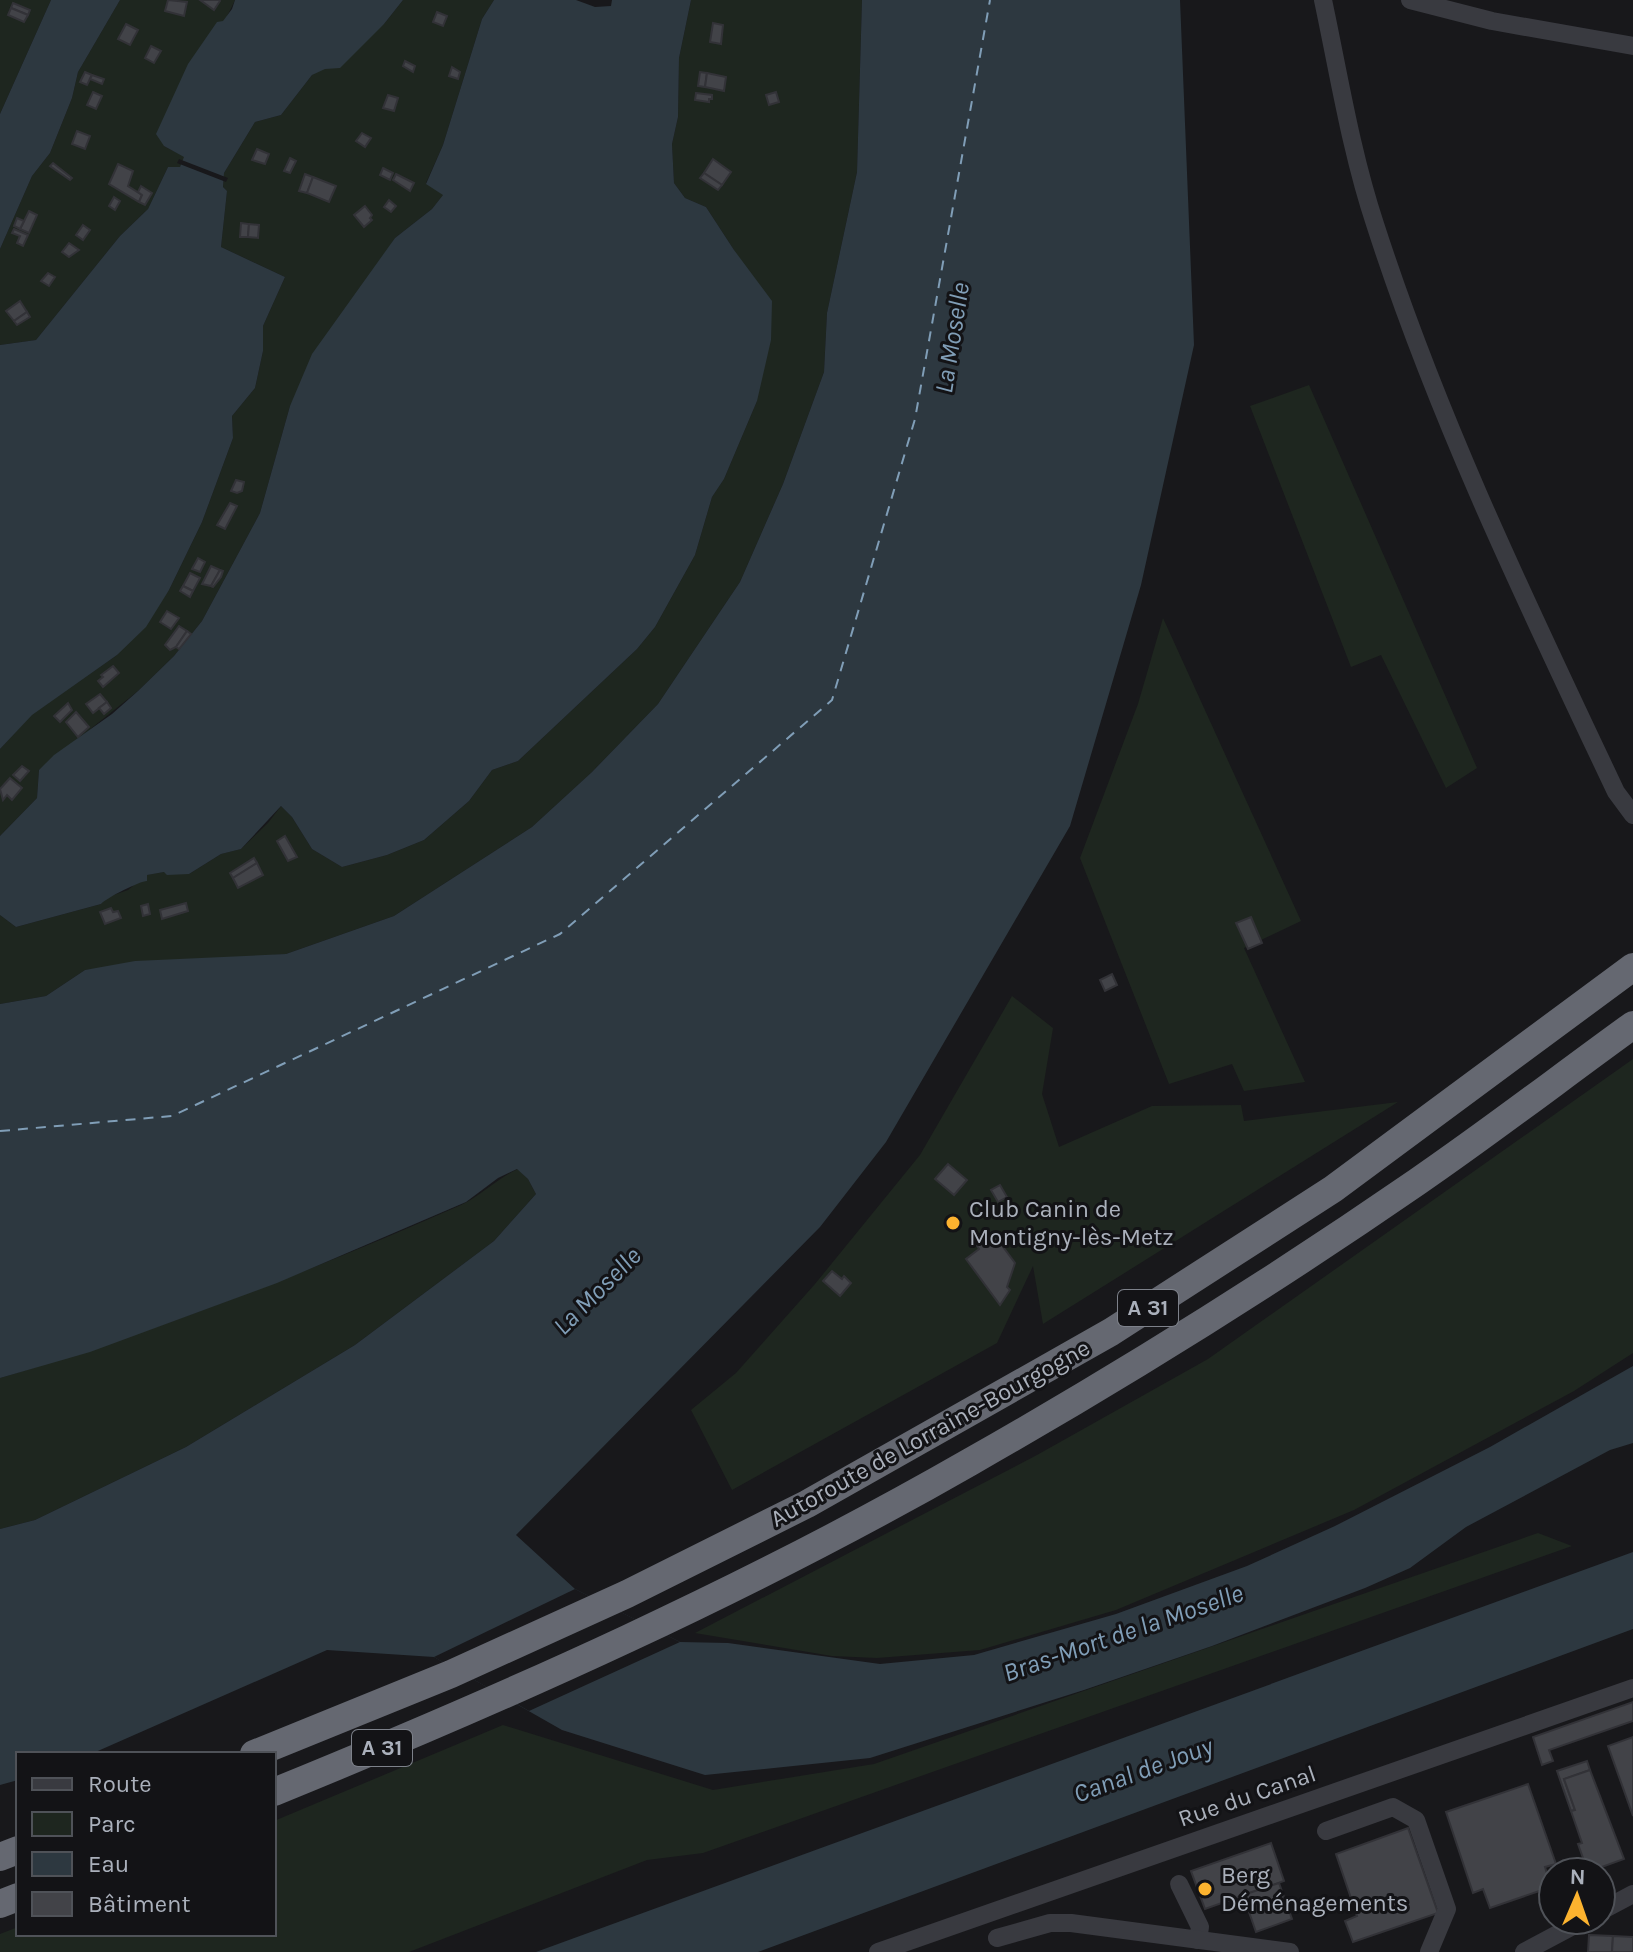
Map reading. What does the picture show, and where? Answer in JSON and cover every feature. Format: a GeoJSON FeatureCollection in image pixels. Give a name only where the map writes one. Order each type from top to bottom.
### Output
{"type":"FeatureCollection","features":[{"type":"Feature","properties":{"kind":"highway","name":"Autoroute de Lorraine-Bourgogne"},"geometry":{"type":"LineString","coordinates":[[259,1752],[451,1674],[627,1594],[807,1504],[1111,1332],[1333,1189],[1633,967]]}},
{"type":"Feature","properties":{"kind":"highway","name":"Autoroute de Lorraine-Bourgogne"},"geometry":{"type":"LineString","coordinates":[[276,1791],[489,1702],[657,1625],[799,1555],[968,1463],[1268,1282],[1420,1180],[1633,1025]]}},
{"type":"Feature","properties":{"kind":"street"},"geometry":{"type":"LineString","coordinates":[[1323,0],[1350,129],[1374,223],[1433,384],[1499,546],[1616,792],[1633,815]]}},
{"type":"Feature","properties":{"kind":"street"},"geometry":{"type":"LineString","coordinates":[[1410,0],[1492,21],[1633,46]]}},
{"type":"Feature","properties":{"kind":"street","name":"Rue du Canal"},"geometry":{"type":"LineString","coordinates":[[878,1952],[1633,1688]]}},
{"type":"Feature","properties":{"kind":"street"},"geometry":{"type":"LineString","coordinates":[[1326,1831],[1393,1807],[1416,1820],[1447,1909],[1429,1952]]}},
{"type":"Feature","properties":{"kind":"street"},"geometry":{"type":"LineString","coordinates":[[1179,1884],[1200,1927],[1198,1940]]}},
{"type":"Feature","properties":{"kind":"street"},"geometry":{"type":"LineString","coordinates":[[994,1910],[997,1945],[1050,1923],[1071,1923],[1290,1952]]}},
{"type":"Feature","properties":{"kind":"street"},"geometry":{"type":"LineString","coordinates":[[1524,1952],[1554,1936]]}},
{"type":"Feature","properties":{"kind":"green space"},"geometry":{"type":"Polygon","coordinates":[[[0,0],[51,0],[0,114],[0,0]]]}},
{"type":"Feature","properties":{"kind":"green space"},"geometry":{"type":"Polygon","coordinates":[[[120,0],[235,0],[164,146],[185,157],[180,167],[168,167],[148,209],[120,236],[36,340],[0,345],[0,249],[32,176],[50,153],[72,98],[78,72],[120,0]]]}},
{"type":"Feature","properties":{"kind":"green space"},"geometry":{"type":"Polygon","coordinates":[[[403,0],[494,0],[482,19],[443,145],[426,183],[444,194],[432,209],[395,238],[290,406],[260,513],[202,621],[174,656],[138,691],[39,770],[37,798],[0,836],[0,749],[31,715],[117,655],[169,590],[202,522],[233,438],[232,416],[255,388],[263,351],[263,326],[285,277],[221,247],[227,191],[223,187],[224,173],[255,122],[281,115],[312,75],[384,24],[403,0]]]}},
{"type":"Feature","properties":{"kind":"green space"},"geometry":{"type":"Polygon","coordinates":[[[691,0],[862,0],[857,172],[827,313],[824,372],[783,484],[740,582],[658,704],[592,772],[532,827],[394,916],[286,954],[85,970],[46,996],[0,1004],[0,915],[16,927],[101,904],[105,898],[128,890],[146,875],[164,872],[189,874],[221,854],[241,849],[281,806],[292,817],[312,849],[342,867],[387,855],[424,840],[469,801],[492,770],[518,761],[637,649],[655,627],[695,555],[712,497],[724,479],[757,401],[734,250],[706,207],[685,198],[674,183],[672,144],[678,117],[679,58],[691,0]]]}},
{"type":"Feature","properties":{"kind":"green space"},"geometry":{"type":"Polygon","coordinates":[[[1309,385],[1477,768],[1446,788],[1381,655],[1351,667],[1250,406],[1309,385]]]}},
{"type":"Feature","properties":{"kind":"green space"},"geometry":{"type":"Polygon","coordinates":[[[1163,618],[1301,921],[1244,948],[1305,1082],[1244,1091],[1232,1064],[1169,1084],[1080,858],[1138,704],[1163,618]]]}},
{"type":"Feature","properties":{"kind":"green space","name":"Club Canin de Montigny-lès-Metz"},"geometry":{"type":"Polygon","coordinates":[[[1012,996],[1053,1028],[1042,1094],[1059,1147],[1152,1106],[1241,1105],[1244,1121],[1398,1102],[1043,1324],[1033,1266],[997,1343],[732,1490],[691,1410],[736,1373],[815,1284],[920,1155],[1012,996]]]}},
{"type":"Feature","properties":{"kind":"green space"},"geometry":{"type":"Polygon","coordinates":[[[1633,1059],[1633,1353],[1574,1391],[1354,1510],[1116,1610],[980,1650],[877,1658],[832,1656],[695,1633],[1037,1455],[1208,1359],[1633,1059]]]}},
{"type":"Feature","properties":{"kind":"green space"},"geometry":{"type":"Polygon","coordinates":[[[518,1169],[536,1194],[494,1241],[355,1345],[186,1447],[35,1520],[0,1529],[0,1378],[176,1320],[291,1276],[461,1205],[518,1169]]]}},
{"type":"Feature","properties":{"kind":"green space"},"geometry":{"type":"Polygon","coordinates":[[[1538,1533],[1572,1546],[703,1853],[647,1860],[409,1952],[0,1952],[0,1934],[16,1928],[16,1936],[276,1936],[276,1820],[503,1725],[713,1790],[874,1764],[1538,1533]]]}},
{"type":"Feature","properties":{"kind":"water"},"geometry":{"type":"Polygon","coordinates":[[[51,0],[120,0],[78,72],[72,98],[50,153],[32,176],[0,249],[0,114],[51,0]]]}},
{"type":"Feature","properties":{"kind":"water"},"geometry":{"type":"Polygon","coordinates":[[[235,0],[403,0],[340,68],[325,69],[312,75],[281,115],[255,122],[224,173],[223,187],[227,191],[221,247],[285,277],[263,326],[263,351],[255,388],[232,416],[233,438],[202,522],[169,590],[146,627],[117,655],[32,715],[0,749],[0,345],[36,340],[120,236],[148,209],[168,167],[180,167],[184,157],[164,146],[156,134],[188,64],[217,22],[223,21],[232,9],[235,0]]]}},
{"type":"Feature","properties":{"kind":"water"},"geometry":{"type":"Polygon","coordinates":[[[494,0],[576,0],[595,7],[611,6],[612,0],[691,0],[679,58],[678,117],[672,144],[674,183],[685,198],[706,207],[772,301],[771,340],[757,401],[724,479],[712,497],[695,555],[655,627],[637,649],[518,761],[492,770],[469,801],[424,840],[387,855],[342,867],[312,849],[292,817],[281,806],[241,849],[221,854],[189,874],[167,875],[164,872],[147,875],[147,881],[123,890],[101,904],[16,927],[0,915],[0,836],[37,798],[39,770],[138,691],[174,656],[202,621],[260,513],[290,406],[312,354],[395,238],[432,209],[443,195],[426,184],[443,145],[482,19],[494,0]]]}},
{"type":"Feature","properties":{"kind":"water"},"geometry":{"type":"Polygon","coordinates":[[[862,0],[1180,0],[1194,345],[1141,585],[1070,826],[886,1142],[820,1227],[516,1535],[575,1589],[680,1642],[728,1643],[880,1664],[974,1655],[1116,1614],[1247,1566],[1335,1526],[1490,1447],[1633,1366],[1633,1443],[1610,1450],[1466,1527],[1410,1568],[1365,1588],[1084,1690],[870,1758],[705,1775],[562,1730],[434,1657],[327,1650],[96,1752],[16,1752],[16,1781],[0,1785],[0,1529],[35,1520],[186,1447],[355,1345],[494,1241],[536,1194],[528,1179],[517,1169],[498,1178],[466,1202],[277,1283],[90,1352],[0,1378],[0,1004],[46,996],[85,970],[135,961],[286,954],[394,916],[532,827],[592,772],[658,704],[740,582],[783,484],[824,372],[827,313],[857,172],[862,0]]]}},
{"type":"Feature","properties":{"kind":"water","name":"Canal de Jouy"},"geometry":{"type":"Polygon","coordinates":[[[1633,1552],[1633,1629],[758,1952],[536,1952],[1633,1552]]]}},
{"type":"Feature","properties":{"kind":"pier"},"geometry":{"type":"Polygon","coordinates":[[[179,159],[228,178],[226,182],[177,163],[179,159]]]}},
{"type":"Feature","properties":{"kind":"pier"},"geometry":{"type":"Polygon","coordinates":[[[575,1589],[680,1642],[529,1711],[434,1657],[575,1589]]]}},
{"type":"Feature","properties":{"kind":"building"},"geometry":{"type":"Polygon","coordinates":[[[168,0],[187,2],[184,16],[165,11],[168,0]]]}},
{"type":"Feature","properties":{"kind":"building"},"geometry":{"type":"Polygon","coordinates":[[[200,0],[219,0],[220,1],[214,10],[200,0]]]}},
{"type":"Feature","properties":{"kind":"building"},"geometry":{"type":"Polygon","coordinates":[[[13,3],[30,10],[28,15],[11,8],[13,3]]]}},
{"type":"Feature","properties":{"kind":"building"},"geometry":{"type":"Polygon","coordinates":[[[11,8],[28,15],[24,22],[8,15],[11,8]]]}},
{"type":"Feature","properties":{"kind":"building"},"geometry":{"type":"Polygon","coordinates":[[[437,12],[447,16],[443,26],[433,22],[437,12]]]}},
{"type":"Feature","properties":{"kind":"building"},"geometry":{"type":"Polygon","coordinates":[[[713,23],[723,25],[721,44],[710,42],[713,23]]]}},
{"type":"Feature","properties":{"kind":"building"},"geometry":{"type":"Polygon","coordinates":[[[126,24],[138,30],[130,45],[118,39],[126,24]]]}},
{"type":"Feature","properties":{"kind":"building"},"geometry":{"type":"Polygon","coordinates":[[[151,46],[161,51],[154,63],[145,58],[151,46]]]}},
{"type":"Feature","properties":{"kind":"building"},"geometry":{"type":"Polygon","coordinates":[[[405,61],[415,66],[413,72],[403,66],[405,61]]]}},
{"type":"Feature","properties":{"kind":"building"},"geometry":{"type":"Polygon","coordinates":[[[452,67],[460,72],[458,79],[449,76],[452,67]]]}},
{"type":"Feature","properties":{"kind":"building"},"geometry":{"type":"Polygon","coordinates":[[[85,72],[92,75],[87,85],[80,82],[85,72]]]}},
{"type":"Feature","properties":{"kind":"building"},"geometry":{"type":"Polygon","coordinates":[[[700,72],[707,73],[705,87],[698,86],[700,72]]]}},
{"type":"Feature","properties":{"kind":"building"},"geometry":{"type":"Polygon","coordinates":[[[707,73],[726,77],[724,91],[705,87],[707,73]]]}},
{"type":"Feature","properties":{"kind":"building"},"geometry":{"type":"Polygon","coordinates":[[[92,75],[104,79],[102,84],[90,79],[92,75]]]}},
{"type":"Feature","properties":{"kind":"building"},"geometry":{"type":"Polygon","coordinates":[[[93,92],[102,96],[96,109],[87,105],[93,92]]]}},
{"type":"Feature","properties":{"kind":"building"},"geometry":{"type":"Polygon","coordinates":[[[776,92],[779,102],[769,105],[766,95],[776,92]]]}},
{"type":"Feature","properties":{"kind":"building"},"geometry":{"type":"Polygon","coordinates":[[[696,93],[712,95],[712,99],[709,102],[695,100],[696,93]]]}},
{"type":"Feature","properties":{"kind":"building"},"geometry":{"type":"Polygon","coordinates":[[[388,95],[398,98],[394,111],[383,108],[388,95]]]}},
{"type":"Feature","properties":{"kind":"building"},"geometry":{"type":"Polygon","coordinates":[[[77,131],[90,136],[85,149],[72,144],[77,131]]]}},
{"type":"Feature","properties":{"kind":"building"},"geometry":{"type":"Polygon","coordinates":[[[362,133],[371,138],[365,147],[356,141],[362,133]]]}},
{"type":"Feature","properties":{"kind":"building"},"geometry":{"type":"Polygon","coordinates":[[[257,149],[269,154],[265,164],[252,160],[257,149]]]}},
{"type":"Feature","properties":{"kind":"building"},"geometry":{"type":"Polygon","coordinates":[[[290,158],[296,161],[290,173],[284,171],[290,158]]]}},
{"type":"Feature","properties":{"kind":"building"},"geometry":{"type":"Polygon","coordinates":[[[713,159],[731,172],[722,185],[704,173],[713,159]]]}},
{"type":"Feature","properties":{"kind":"building"},"geometry":{"type":"Polygon","coordinates":[[[53,163],[72,178],[70,180],[50,166],[53,163]]]}},
{"type":"Feature","properties":{"kind":"building"},"geometry":{"type":"Polygon","coordinates":[[[118,164],[133,171],[128,186],[142,195],[139,202],[109,184],[118,164]]]}},
{"type":"Feature","properties":{"kind":"building"},"geometry":{"type":"Polygon","coordinates":[[[383,168],[393,173],[390,180],[380,175],[383,168]]]}},
{"type":"Feature","properties":{"kind":"building"},"geometry":{"type":"Polygon","coordinates":[[[704,173],[722,185],[718,190],[700,178],[704,173]]]}},
{"type":"Feature","properties":{"kind":"building"},"geometry":{"type":"Polygon","coordinates":[[[305,174],[313,177],[307,193],[299,191],[305,174]]]}},
{"type":"Feature","properties":{"kind":"building"},"geometry":{"type":"Polygon","coordinates":[[[396,174],[414,183],[410,191],[393,180],[396,174]]]}},
{"type":"Feature","properties":{"kind":"building"},"geometry":{"type":"Polygon","coordinates":[[[313,177],[336,186],[329,202],[307,193],[313,177]]]}},
{"type":"Feature","properties":{"kind":"building"},"geometry":{"type":"Polygon","coordinates":[[[141,186],[152,193],[145,205],[139,202],[141,186]]]}},
{"type":"Feature","properties":{"kind":"building"},"geometry":{"type":"Polygon","coordinates":[[[114,197],[120,201],[115,210],[109,206],[114,197]]]}},
{"type":"Feature","properties":{"kind":"building"},"geometry":{"type":"Polygon","coordinates":[[[389,200],[396,206],[391,212],[384,207],[389,200]]]}},
{"type":"Feature","properties":{"kind":"building"},"geometry":{"type":"Polygon","coordinates":[[[365,206],[372,220],[364,227],[354,215],[365,206]]]}},
{"type":"Feature","properties":{"kind":"building"},"geometry":{"type":"Polygon","coordinates":[[[29,211],[37,215],[29,233],[20,229],[29,211]]]}},
{"type":"Feature","properties":{"kind":"building"},"geometry":{"type":"Polygon","coordinates":[[[17,218],[24,221],[20,229],[14,226],[17,218]]]}},
{"type":"Feature","properties":{"kind":"building"},"geometry":{"type":"Polygon","coordinates":[[[241,223],[249,224],[248,237],[240,237],[241,223]]]}},
{"type":"Feature","properties":{"kind":"building"},"geometry":{"type":"Polygon","coordinates":[[[249,224],[259,225],[258,238],[248,237],[249,224]]]}},
{"type":"Feature","properties":{"kind":"building"},"geometry":{"type":"Polygon","coordinates":[[[83,225],[90,230],[83,240],[76,235],[83,225]]]}},
{"type":"Feature","properties":{"kind":"building"},"geometry":{"type":"Polygon","coordinates":[[[14,229],[28,235],[23,246],[17,243],[20,236],[12,233],[14,229]]]}},
{"type":"Feature","properties":{"kind":"building"},"geometry":{"type":"Polygon","coordinates":[[[69,243],[79,250],[69,257],[62,252],[69,243]]]}},
{"type":"Feature","properties":{"kind":"building"},"geometry":{"type":"Polygon","coordinates":[[[48,273],[55,277],[49,286],[41,281],[48,273]]]}},
{"type":"Feature","properties":{"kind":"building"},"geometry":{"type":"Polygon","coordinates":[[[20,301],[27,312],[14,321],[6,311],[20,301]]]}},
{"type":"Feature","properties":{"kind":"building"},"geometry":{"type":"Polygon","coordinates":[[[27,312],[30,317],[17,325],[14,321],[27,312]]]}},
{"type":"Feature","properties":{"kind":"building"},"geometry":{"type":"Polygon","coordinates":[[[236,480],[244,482],[242,491],[237,493],[231,491],[236,480]]]}},
{"type":"Feature","properties":{"kind":"building"},"geometry":{"type":"Polygon","coordinates":[[[230,503],[237,506],[225,529],[217,525],[230,503]]]}},
{"type":"Feature","properties":{"kind":"building"},"geometry":{"type":"Polygon","coordinates":[[[198,558],[205,562],[200,572],[192,569],[198,558]]]}},
{"type":"Feature","properties":{"kind":"building"},"geometry":{"type":"Polygon","coordinates":[[[211,566],[220,570],[211,586],[202,584],[211,566]]]}},
{"type":"Feature","properties":{"kind":"building"},"geometry":{"type":"Polygon","coordinates":[[[220,570],[223,571],[221,577],[213,587],[211,586],[220,570]]]}},
{"type":"Feature","properties":{"kind":"building"},"geometry":{"type":"Polygon","coordinates":[[[190,573],[200,578],[193,591],[183,586],[190,573]]]}},
{"type":"Feature","properties":{"kind":"building"},"geometry":{"type":"Polygon","coordinates":[[[183,586],[193,591],[190,597],[180,591],[183,586]]]}},
{"type":"Feature","properties":{"kind":"building"},"geometry":{"type":"Polygon","coordinates":[[[167,611],[179,618],[171,629],[160,622],[167,611]]]}},
{"type":"Feature","properties":{"kind":"building"},"geometry":{"type":"Polygon","coordinates":[[[179,626],[187,631],[176,647],[170,650],[165,645],[179,626]]]}},
{"type":"Feature","properties":{"kind":"building"},"geometry":{"type":"Polygon","coordinates":[[[187,631],[191,634],[179,649],[176,647],[187,631]]]}},
{"type":"Feature","properties":{"kind":"building"},"geometry":{"type":"Polygon","coordinates":[[[113,666],[119,673],[103,687],[98,681],[113,666]]]}},
{"type":"Feature","properties":{"kind":"building"},"geometry":{"type":"Polygon","coordinates":[[[100,694],[107,702],[93,713],[86,704],[100,694]]]}},
{"type":"Feature","properties":{"kind":"building"},"geometry":{"type":"Polygon","coordinates":[[[107,702],[111,708],[104,714],[99,708],[107,702]]]}},
{"type":"Feature","properties":{"kind":"building"},"geometry":{"type":"Polygon","coordinates":[[[68,703],[72,710],[60,722],[54,716],[68,703]]]}},
{"type":"Feature","properties":{"kind":"building"},"geometry":{"type":"Polygon","coordinates":[[[76,712],[89,727],[78,737],[66,722],[76,712]]]}},
{"type":"Feature","properties":{"kind":"building"},"geometry":{"type":"Polygon","coordinates":[[[22,766],[29,771],[20,781],[13,775],[22,766]]]}},
{"type":"Feature","properties":{"kind":"building"},"geometry":{"type":"Polygon","coordinates":[[[10,778],[22,788],[12,800],[7,795],[3,800],[0,789],[10,778]]]}},
{"type":"Feature","properties":{"kind":"building"},"geometry":{"type":"Polygon","coordinates":[[[285,836],[297,857],[288,861],[277,841],[285,836]]]}},
{"type":"Feature","properties":{"kind":"building"},"geometry":{"type":"Polygon","coordinates":[[[254,858],[257,863],[233,878],[230,873],[254,858]]]}},
{"type":"Feature","properties":{"kind":"building"},"geometry":{"type":"Polygon","coordinates":[[[257,863],[263,875],[238,888],[233,878],[257,863]]]}},
{"type":"Feature","properties":{"kind":"building"},"geometry":{"type":"Polygon","coordinates":[[[186,903],[188,911],[162,919],[160,910],[186,903]]]}},
{"type":"Feature","properties":{"kind":"building"},"geometry":{"type":"Polygon","coordinates":[[[148,904],[150,914],[143,916],[141,906],[148,904]]]}},
{"type":"Feature","properties":{"kind":"building"},"geometry":{"type":"Polygon","coordinates":[[[111,908],[113,912],[118,911],[121,918],[105,924],[100,912],[111,908]]]}},
{"type":"Feature","properties":{"kind":"building"},"geometry":{"type":"Polygon","coordinates":[[[1251,917],[1262,943],[1248,949],[1236,923],[1251,917]]]}},
{"type":"Feature","properties":{"kind":"building"},"geometry":{"type":"Polygon","coordinates":[[[1112,974],[1117,985],[1105,991],[1100,980],[1112,974]]]}},
{"type":"Feature","properties":{"kind":"building"},"geometry":{"type":"Polygon","coordinates":[[[948,1164],[967,1180],[954,1195],[935,1179],[948,1164]]]}},
{"type":"Feature","properties":{"kind":"building"},"geometry":{"type":"Polygon","coordinates":[[[1000,1185],[1007,1197],[998,1202],[991,1190],[1000,1185]]]}},
{"type":"Feature","properties":{"kind":"building"},"geometry":{"type":"Polygon","coordinates":[[[992,1232],[1015,1263],[1007,1287],[1010,1290],[1000,1305],[966,1259],[979,1249],[976,1244],[992,1232]]]}},
{"type":"Feature","properties":{"kind":"building"},"geometry":{"type":"Polygon","coordinates":[[[832,1271],[851,1283],[840,1296],[823,1281],[832,1271]]]}},
{"type":"Feature","properties":{"kind":"building"},"geometry":{"type":"Polygon","coordinates":[[[1633,1702],[1633,1721],[1549,1750],[1553,1761],[1542,1765],[1533,1737],[1633,1702]]]}},
{"type":"Feature","properties":{"kind":"building"},"geometry":{"type":"Polygon","coordinates":[[[1633,1737],[1633,1816],[1608,1746],[1633,1737]]]}},
{"type":"Feature","properties":{"kind":"building"},"geometry":{"type":"Polygon","coordinates":[[[1587,1761],[1590,1770],[1564,1779],[1575,1810],[1571,1811],[1557,1771],[1587,1761]]]}},
{"type":"Feature","properties":{"kind":"building"},"geometry":{"type":"Polygon","coordinates":[[[1590,1770],[1624,1859],[1617,1862],[1617,1856],[1582,1856],[1578,1844],[1582,1843],[1571,1811],[1575,1810],[1564,1779],[1590,1770]]]}},
{"type":"Feature","properties":{"kind":"building"},"geometry":{"type":"Polygon","coordinates":[[[1528,1784],[1553,1856],[1537,1856],[1537,1892],[1490,1908],[1483,1889],[1473,1893],[1446,1812],[1528,1784]]]}},
{"type":"Feature","properties":{"kind":"building"},"geometry":{"type":"Polygon","coordinates":[[[1408,1828],[1438,1913],[1353,1942],[1345,1921],[1357,1916],[1336,1854],[1408,1828]]]}},
{"type":"Feature","properties":{"kind":"building"},"geometry":{"type":"Polygon","coordinates":[[[1271,1843],[1284,1881],[1205,1909],[1191,1871],[1271,1843]]]}},
{"type":"Feature","properties":{"kind":"building"},"geometry":{"type":"Polygon","coordinates":[[[1279,1883],[1292,1919],[1256,1932],[1243,1895],[1279,1883]]]}},
{"type":"Feature","properties":{"kind":"building"},"geometry":{"type":"Polygon","coordinates":[[[1589,1936],[1613,1936],[1612,1952],[1588,1952],[1589,1936]]]}},
{"type":"Feature","properties":{"kind":"building"},"geometry":{"type":"Polygon","coordinates":[[[1613,1936],[1633,1937],[1633,1952],[1612,1952],[1613,1936]]]}},
{"type":"Feature","properties":{"kind":"ferry route"},"geometry":{"type":"LineString","coordinates":[[0,1131],[172,1116],[560,934],[832,700],[915,419],[990,0]]}},
{"type":"Feature","properties":{"kind":"place","name":"Club Canin de Montigny-lès-Metz"},"geometry":{"type":"Point","coordinates":[953,1223]}},
{"type":"Feature","properties":{"kind":"place","name":"Berg Déménagements"},"geometry":{"type":"Point","coordinates":[1205,1889]}},
{"type":"Feature","properties":{"kind":"water label","name":"La Moselle"},"geometry":{"type":"Point","coordinates":[952,338]}},
{"type":"Feature","properties":{"kind":"water label","name":"La Moselle"},"geometry":{"type":"Point","coordinates":[597,1291]}},
{"type":"Feature","properties":{"kind":"water label","name":"Bras-Mort de la Moselle"},"geometry":{"type":"Point","coordinates":[1123,1633]}}]}
